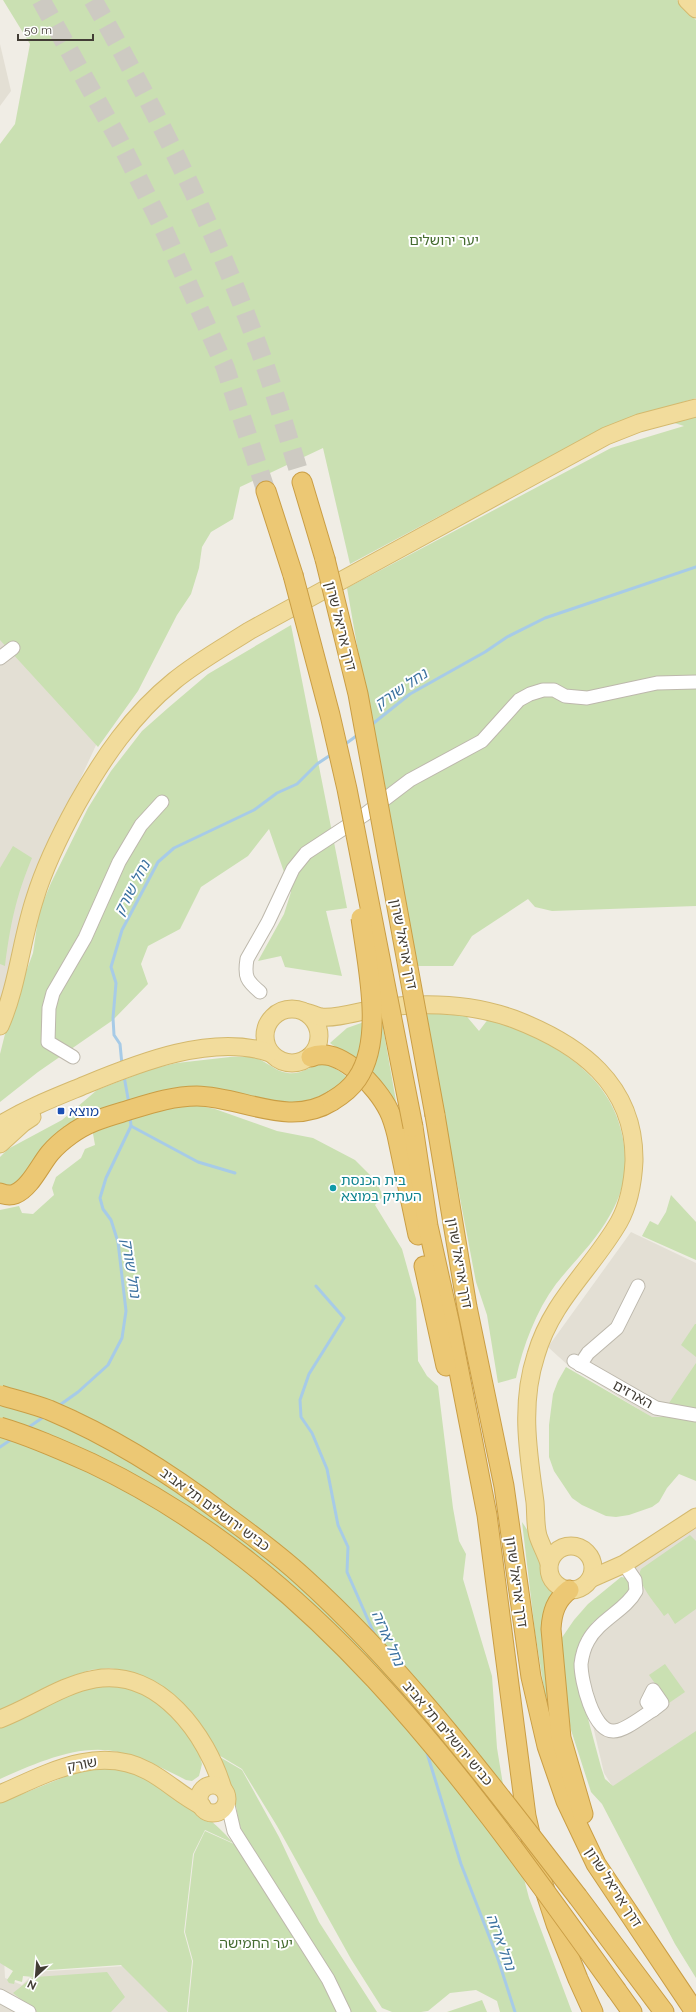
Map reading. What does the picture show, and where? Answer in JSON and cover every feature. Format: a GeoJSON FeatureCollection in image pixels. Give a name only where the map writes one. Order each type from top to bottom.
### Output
{"type":"FeatureCollection","features":[{"type":"Feature","properties":{"kind":"highway","name":"דרך אריאל שרון"},"geometry":{"type":"LineString","coordinates":[[302,482],[325,559],[358,694],[435,1115],[467,1307],[504,1486],[526,1646],[538,1709],[547,1746],[566,1802],[596,1864],[695,2012]]}},
{"type":"Feature","properties":{"kind":"highway","name":"דרך אריאל שרון"},"geometry":{"type":"LineString","coordinates":[[266,491],[293,575],[330,715],[347,789],[414,1127],[428,1226],[450,1325],[487,1517],[521,1790],[529,1829],[538,1869],[556,1924],[575,1972],[594,2012]]}},
{"type":"Feature","properties":{"kind":"highway"},"geometry":{"type":"LineString","coordinates":[[0,1193],[9,1195],[19,1192],[63,1140],[81,1127],[105,1118],[170,1099],[197,1096],[295,1113],[317,1108],[332,1101],[343,1094],[358,1079],[368,1057],[372,1037],[371,997],[347,789]]}},
{"type":"Feature","properties":{"kind":"highway"},"geometry":{"type":"LineString","coordinates":[[311,1056],[319,1054],[332,1056],[354,1069],[377,1091],[393,1121],[442,1354],[487,1517]]}},
{"type":"Feature","properties":{"kind":"highway","name":"כביש ירושלים תל אביב"},"geometry":{"type":"LineString","coordinates":[[0,1395],[47,1410],[102,1436],[158,1466],[212,1505],[302,1576],[353,1626],[415,1692],[457,1742],[578,1897],[664,2012]]}},
{"type":"Feature","properties":{"kind":"highway","name":"כביש ירושלים תל אביב"},"geometry":{"type":"LineString","coordinates":[[0,1427],[65,1451],[119,1476],[173,1507],[263,1573],[305,1609],[383,1687],[458,1774],[531,1871],[632,2012]]}},
{"type":"Feature","properties":{"kind":"highway"},"geometry":{"type":"LineString","coordinates":[[569,1590],[556,1604],[551,1619],[559,1721],[566,1759],[596,1864]]}},
{"type":"Feature","properties":{"kind":"main road"},"geometry":{"type":"LineString","coordinates":[[688,0],[696,9]]}},
{"type":"Feature","properties":{"kind":"main road"},"geometry":{"type":"LineString","coordinates":[[0,1026],[12,994],[34,900],[42,875],[61,833],[99,765],[135,718],[174,681],[213,653],[249,631],[606,436],[639,423],[696,408]]}},
{"type":"Feature","properties":{"kind":"main road"},"geometry":{"type":"LineString","coordinates":[[0,1007],[20,961]]}},
{"type":"Feature","properties":{"kind":"main road"},"geometry":{"type":"LineString","coordinates":[[223,1047],[251,1036],[266,1026],[273,1016],[280,1011],[293,1008],[323,1017],[377,1008],[406,1005],[446,1004],[486,1011],[513,1019],[542,1031],[578,1052],[603,1074],[619,1095],[629,1119],[633,1145],[633,1170],[627,1204],[620,1221],[562,1298],[546,1327],[530,1372],[527,1399],[526,1438],[538,1536],[549,1563],[549,1570],[553,1581],[559,1586],[569,1590],[581,1588],[590,1579],[624,1564],[696,1517]]}},
{"type":"Feature","properties":{"kind":"main road"},"geometry":{"type":"LineString","coordinates":[[0,1116],[22,1111],[140,1063],[192,1050],[223,1047],[250,1047],[270,1053],[276,1058],[289,1063],[299,1063],[315,1052],[324,1034],[340,1024],[377,1008]]}},
{"type":"Feature","properties":{"kind":"main road"},"geometry":{"type":"LineString","coordinates":[[305,1012],[316,1022],[319,1028],[320,1040]]}},
{"type":"Feature","properties":{"kind":"main road"},"geometry":{"type":"LineString","coordinates":[[266,1026],[265,1038],[270,1053]]}},
{"type":"Feature","properties":{"kind":"main road"},"geometry":{"type":"LineString","coordinates":[[0,1144],[23,1123],[82,1086]]}},
{"type":"Feature","properties":{"kind":"main road"},"geometry":{"type":"LineString","coordinates":[[0,1125],[22,1111]]}},
{"type":"Feature","properties":{"kind":"main road"},"geometry":{"type":"LineString","coordinates":[[535,1503],[539,1517],[549,1535],[554,1540],[584,1550],[588,1554],[608,1562],[622,1560],[643,1552]]}},
{"type":"Feature","properties":{"kind":"main road"},"geometry":{"type":"LineString","coordinates":[[549,1563],[555,1552],[572,1546]]}},
{"type":"Feature","properties":{"kind":"main road"},"geometry":{"type":"LineString","coordinates":[[588,1554],[593,1564],[590,1579]]}},
{"type":"Feature","properties":{"kind":"main road"},"geometry":{"type":"LineString","coordinates":[[0,1719],[76,1684],[110,1677],[145,1686],[172,1705],[186,1720],[206,1749],[217,1770],[225,1795],[224,1808],[217,1812],[208,1812],[202,1806],[200,1797],[209,1772],[206,1749]]}},
{"type":"Feature","properties":{"kind":"main road","name":"שורק"},"geometry":{"type":"LineString","coordinates":[[0,1794],[70,1765],[102,1760],[120,1761],[146,1770],[164,1781],[186,1798],[202,1806]]}},
{"type":"Feature","properties":{"kind":"main road","name":"שורק"},"geometry":{"type":"LineString","coordinates":[[164,1781],[187,1789],[204,1789]]}},
{"type":"Feature","properties":{"kind":"main road"},"geometry":{"type":"LineString","coordinates":[[204,1789],[213,1785],[225,1795]]}},
{"type":"Feature","properties":{"kind":"street"},"geometry":{"type":"LineString","coordinates":[[0,658],[14,648]]}},
{"type":"Feature","properties":{"kind":"street"},"geometry":{"type":"LineString","coordinates":[[260,992],[249,983],[246,976],[247,959],[299,861],[314,848],[364,815],[410,780],[482,741],[519,700],[530,694],[543,690],[554,690],[565,696],[587,698],[657,682],[696,682]]}},
{"type":"Feature","properties":{"kind":"street"},"geometry":{"type":"LineString","coordinates":[[73,1057],[48,1042],[49,1008],[53,993],[85,938],[119,862],[141,825],[162,802]]}},
{"type":"Feature","properties":{"kind":"street","name":"הארזים"},"geometry":{"type":"LineString","coordinates":[[638,1286],[617,1328],[577,1362],[656,1408],[696,1415]]}},
{"type":"Feature","properties":{"kind":"street"},"geometry":{"type":"LineString","coordinates":[[624,1564],[635,1580],[636,1591],[591,1635],[585,1647],[582,1658],[582,1676],[594,1716],[605,1729],[613,1732],[621,1730],[653,1710]]}},
{"type":"Feature","properties":{"kind":"street"},"geometry":{"type":"LineString","coordinates":[[225,1795],[234,1831],[328,1979],[344,2012]]}},
{"type":"Feature","properties":{"kind":"street"},"geometry":{"type":"LineString","coordinates":[[0,1996],[21,2010]]}},
{"type":"Feature","properties":{"kind":"shaded area"},"geometry":{"type":"Polygon","coordinates":[[[0,44],[11,91],[0,106],[0,44]]]}},
{"type":"Feature","properties":{"kind":"shaded area"},"geometry":{"type":"Polygon","coordinates":[[[0,638],[97,743],[27,894],[18,927],[5,993],[0,1002],[0,638]]]}},
{"type":"Feature","properties":{"kind":"shaded area"},"geometry":{"type":"Polygon","coordinates":[[[631,1232],[696,1263],[696,1419],[680,1417],[653,1418],[570,1367],[548,1347],[631,1232]]]}},
{"type":"Feature","properties":{"kind":"shaded area"},"geometry":{"type":"Polygon","coordinates":[[[696,1513],[696,1732],[613,1787],[604,1773],[579,1666],[584,1641],[594,1623],[626,1597],[628,1571],[696,1513]]]}},
{"type":"Feature","properties":{"kind":"shaded area"},"geometry":{"type":"Polygon","coordinates":[[[0,1930],[3,1937],[5,1978],[22,1985],[35,1972],[125,1966],[168,2012],[0,2012],[0,1930]]]}},
{"type":"Feature","properties":{"kind":"green space","name":"יער ירושלים"},"geometry":{"type":"Polygon","coordinates":[[[3,0],[677,0],[696,20],[696,398],[624,420],[555,454],[350,564],[323,448],[240,487],[233,519],[211,532],[202,547],[199,568],[191,594],[177,615],[138,691],[98,747],[0,640],[0,144],[15,124],[30,44],[3,0]]]}},
{"type":"Feature","properties":{"kind":"green space"},"geometry":{"type":"Polygon","coordinates":[[[696,412],[696,906],[552,911],[535,907],[528,899],[472,936],[453,966],[413,966],[347,588],[611,448],[684,426],[665,420],[696,412]]]}},
{"type":"Feature","properties":{"kind":"green space"},"geometry":{"type":"Polygon","coordinates":[[[291,625],[347,908],[326,911],[342,976],[285,967],[281,956],[258,961],[284,914],[291,892],[269,829],[248,856],[201,887],[180,929],[148,946],[141,964],[148,984],[113,1020],[38,1072],[0,1102],[0,1054],[9,1018],[33,953],[39,912],[51,883],[88,808],[111,771],[142,731],[208,674],[291,625]]]}},
{"type":"Feature","properties":{"kind":"green space"},"geometry":{"type":"Polygon","coordinates":[[[13,846],[32,858],[14,911],[5,966],[0,964],[0,868],[13,846]]]}},
{"type":"Feature","properties":{"kind":"green space"},"geometry":{"type":"Polygon","coordinates":[[[422,1011],[463,1012],[479,1031],[489,1018],[533,1036],[554,1048],[574,1061],[591,1077],[606,1095],[617,1115],[623,1139],[625,1159],[624,1178],[615,1206],[598,1234],[556,1284],[542,1306],[526,1341],[516,1378],[498,1383],[487,1315],[476,1282],[422,1011]]]}},
{"type":"Feature","properties":{"kind":"green space"},"geometry":{"type":"Polygon","coordinates":[[[381,1016],[400,1124],[368,1069],[381,1016]]]}},
{"type":"Feature","properties":{"kind":"green space"},"geometry":{"type":"Polygon","coordinates":[[[364,1022],[363,1035],[356,1062],[330,1043],[347,1028],[364,1022]]]}},
{"type":"Feature","properties":{"kind":"green space"},"geometry":{"type":"Polygon","coordinates":[[[230,1057],[255,1058],[279,1071],[292,1073],[300,1072],[313,1066],[327,1065],[336,1069],[348,1078],[337,1088],[302,1104],[285,1103],[248,1095],[117,1105],[13,1186],[0,1184],[0,1157],[8,1149],[62,1120],[97,1090],[151,1069],[177,1063],[230,1057]]]}},
{"type":"Feature","properties":{"kind":"green space"},"geometry":{"type":"Polygon","coordinates":[[[164,1105],[196,1105],[215,1109],[277,1131],[313,1138],[355,1160],[376,1181],[383,1196],[375,1205],[402,1249],[416,1299],[418,1361],[427,1376],[438,1386],[453,1508],[459,1541],[466,1554],[463,1579],[492,1676],[497,1748],[509,1821],[529,1898],[572,2012],[500,2012],[497,2001],[476,1990],[450,1993],[428,2011],[392,2012],[382,2008],[351,1959],[277,1826],[242,1769],[217,1754],[147,1679],[131,1672],[110,1668],[90,1670],[64,1679],[0,1710],[0,1210],[19,1206],[22,1213],[33,1214],[54,1195],[52,1188],[56,1177],[81,1158],[85,1149],[95,1145],[92,1128],[164,1105]]]}},
{"type":"Feature","properties":{"kind":"green space"},"geometry":{"type":"Polygon","coordinates":[[[671,1195],[696,1222],[696,1260],[642,1236],[650,1221],[658,1225],[666,1212],[671,1195]]]}},
{"type":"Feature","properties":{"kind":"green space"},"geometry":{"type":"Polygon","coordinates":[[[696,1324],[696,1357],[681,1345],[696,1324]]]}},
{"type":"Feature","properties":{"kind":"green space"},"geometry":{"type":"Polygon","coordinates":[[[696,1363],[696,1409],[676,1404],[667,1406],[696,1363]]]}},
{"type":"Feature","properties":{"kind":"green space"},"geometry":{"type":"Polygon","coordinates":[[[566,1367],[652,1417],[680,1417],[696,1422],[696,1481],[679,1474],[667,1488],[659,1502],[652,1507],[629,1515],[616,1517],[606,1516],[582,1505],[572,1498],[554,1471],[549,1457],[549,1425],[553,1394],[566,1367]]]}},
{"type":"Feature","properties":{"kind":"green space"},"geometry":{"type":"Polygon","coordinates":[[[522,1522],[538,1546],[545,1580],[555,1592],[552,1709],[546,1701],[535,1632],[522,1522]]]}},
{"type":"Feature","properties":{"kind":"green space"},"geometry":{"type":"Polygon","coordinates":[[[690,1535],[696,1541],[696,1609],[675,1624],[668,1613],[664,1616],[652,1599],[643,1586],[640,1574],[641,1569],[690,1535]]]}},
{"type":"Feature","properties":{"kind":"green space"},"geometry":{"type":"Polygon","coordinates":[[[621,1577],[628,1578],[631,1587],[628,1594],[593,1622],[583,1637],[580,1689],[605,1779],[613,1786],[696,1731],[696,1978],[675,1944],[602,1804],[591,1792],[571,1730],[564,1700],[561,1639],[574,1620],[588,1604],[621,1577]]]}},
{"type":"Feature","properties":{"kind":"green space"},"geometry":{"type":"Polygon","coordinates":[[[665,1664],[685,1692],[669,1703],[649,1675],[665,1664]]]}},
{"type":"Feature","properties":{"kind":"green space"},"geometry":{"type":"Polygon","coordinates":[[[120,1685],[153,1698],[174,1715],[198,1750],[202,1764],[199,1776],[192,1781],[186,1780],[153,1764],[127,1754],[103,1750],[88,1750],[57,1756],[0,1779],[0,1726],[89,1686],[120,1685]]]}},
{"type":"Feature","properties":{"kind":"green space","name":"יער החמישה"},"geometry":{"type":"Polygon","coordinates":[[[218,1756],[242,1770],[279,1837],[319,1922],[377,2012],[188,2012],[193,1961],[185,1932],[194,1854],[205,1831],[234,1844],[244,1837],[239,1823],[234,1795],[218,1756]]]}},
{"type":"Feature","properties":{"kind":"green space"},"geometry":{"type":"Polygon","coordinates":[[[100,1768],[115,1768],[124,1770],[167,1790],[212,1822],[233,1843],[205,1830],[193,1854],[184,1932],[192,1961],[187,2012],[168,2012],[121,1965],[34,1971],[35,1977],[107,1972],[125,1997],[111,2012],[37,2012],[13,1993],[33,1977],[23,1976],[22,1982],[15,1980],[14,1984],[9,1983],[7,1980],[13,1971],[0,1963],[0,1803],[79,1771],[100,1768]]]}},
{"type":"Feature","properties":{"kind":"green space"},"geometry":{"type":"Polygon","coordinates":[[[482,2000],[487,2012],[447,2012],[482,2000]]]}},
{"type":"Feature","properties":{"kind":"waterway","name":"נחל שורק"},"geometry":{"type":"LineString","coordinates":[[370,726],[410,694],[485,652],[507,637],[545,618],[696,567]]}},
{"type":"Feature","properties":{"kind":"waterway","name":"נחל שורק"},"geometry":{"type":"LineString","coordinates":[[344,745],[359,734]]}},
{"type":"Feature","properties":{"kind":"waterway","name":"נחל שורק"},"geometry":{"type":"LineString","coordinates":[[122,1065],[120,1044],[114,1035],[113,1018],[116,983],[111,967],[122,930],[158,862],[174,848],[254,810],[277,793],[297,784],[317,764],[332,754]]}},
{"type":"Feature","properties":{"kind":"waterway","name":"נחל שורק"},"geometry":{"type":"LineString","coordinates":[[124,1076],[129,1104]]}},
{"type":"Feature","properties":{"kind":"waterway","name":"נחל שורק"},"geometry":{"type":"LineString","coordinates":[[57,1407],[78,1392],[108,1365],[122,1338],[126,1311],[118,1242],[111,1220],[103,1209],[100,1198],[106,1178],[131,1126],[130,1116]]}},
{"type":"Feature","properties":{"kind":"waterway"},"geometry":{"type":"LineString","coordinates":[[131,1126],[198,1162],[235,1173]]}},
{"type":"Feature","properties":{"kind":"waterway","name":"נחל ארזה"},"geometry":{"type":"LineString","coordinates":[[316,1286],[344,1318],[309,1374],[300,1400],[301,1417],[312,1433],[327,1469],[338,1525],[348,1547],[347,1572],[376,1638]]}},
{"type":"Feature","properties":{"kind":"waterway","name":"נחל שורק"},"geometry":{"type":"LineString","coordinates":[[26,1429],[45,1416]]}},
{"type":"Feature","properties":{"kind":"waterway","name":"נחל שורק"},"geometry":{"type":"LineString","coordinates":[[0,1447],[12,1439]]}},
{"type":"Feature","properties":{"kind":"waterway","name":"נחל ארזה"},"geometry":{"type":"LineString","coordinates":[[397,1685],[403,1698]]}},
{"type":"Feature","properties":{"kind":"waterway","name":"נחל ארזה"},"geometry":{"type":"LineString","coordinates":[[427,1753],[461,1864],[498,1959],[515,2012]]}},
{"type":"Feature","properties":{"kind":"tunnel"},"geometry":{"type":"LineString","coordinates":[[41,0],[120,142],[164,230],[225,367],[266,491]]}},
{"type":"Feature","properties":{"kind":"tunnel"},"geometry":{"type":"LineString","coordinates":[[93,0],[160,124],[220,251],[262,356],[302,482]]}},
{"type":"Feature","properties":{"kind":"place","name":"מוצא"},"geometry":{"type":"Point","coordinates":[61,1111]}},
{"type":"Feature","properties":{"kind":"place","name":"בית הכנסת העתיק במוצא"},"geometry":{"type":"Point","coordinates":[333,1188]}}]}
